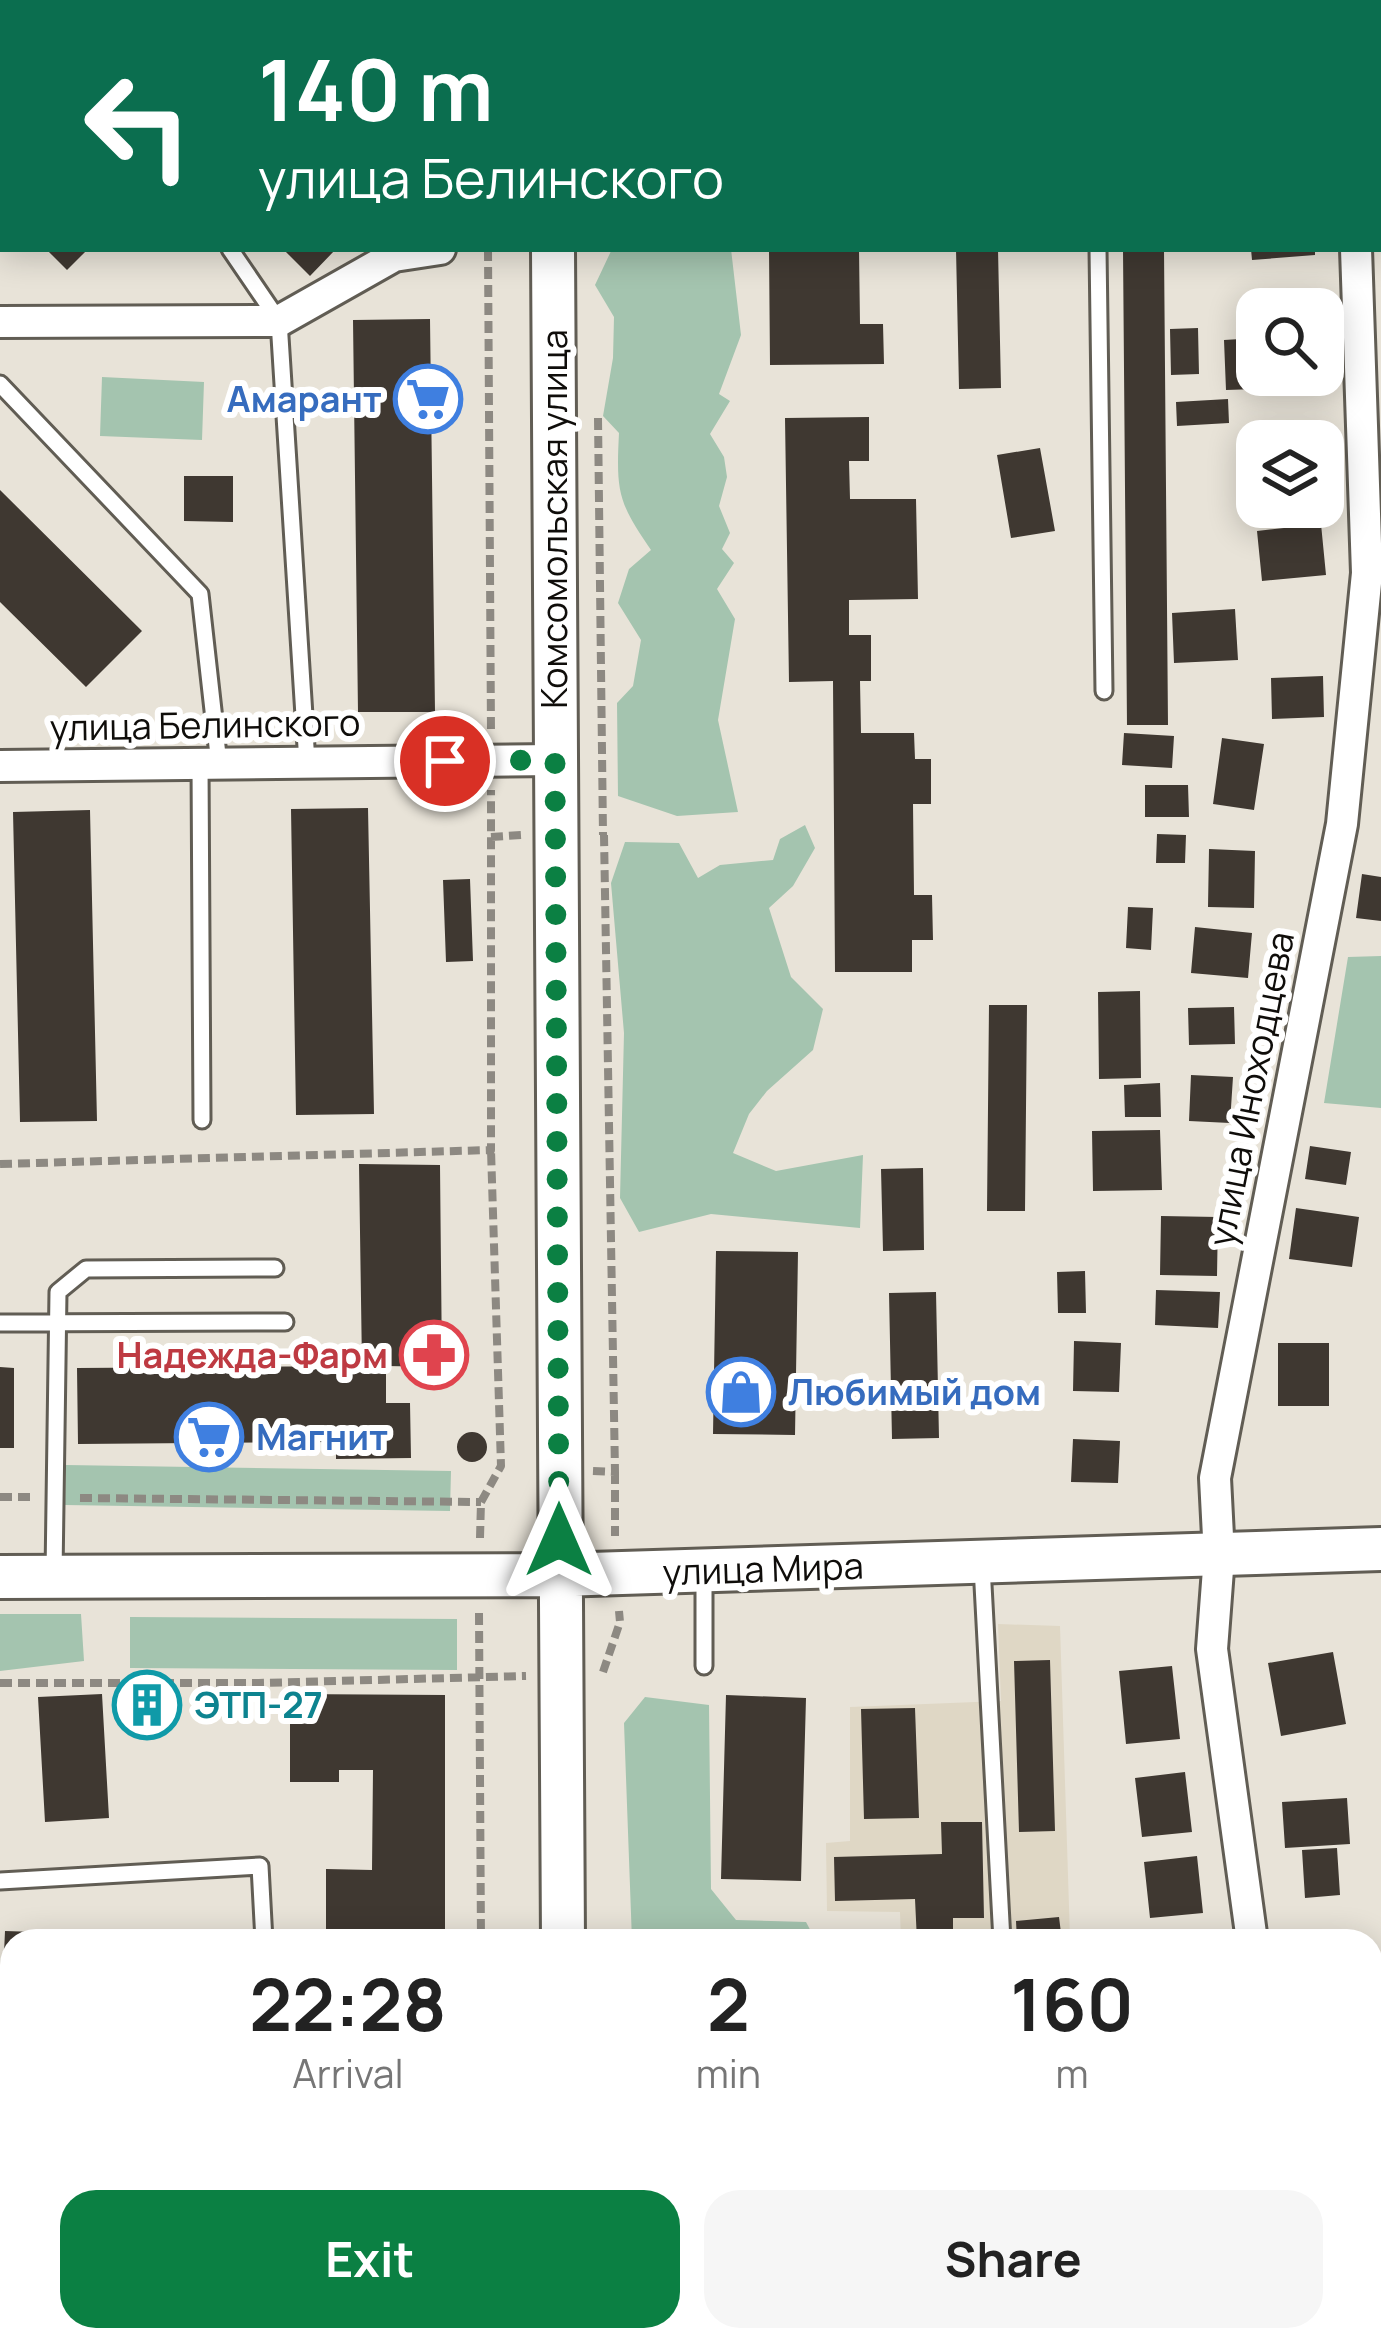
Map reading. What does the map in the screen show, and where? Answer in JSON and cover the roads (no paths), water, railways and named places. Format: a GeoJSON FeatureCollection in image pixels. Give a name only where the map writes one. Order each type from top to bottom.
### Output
{"type":"FeatureCollection","features":[{"type":"Feature","properties":{"kind":"main road","name":"Комсомольская улица"},"geometry":{"type":"LineString","coordinates":[[553,252],[563,1929]]}},
{"type":"Feature","properties":{"kind":"main road","name":"улица Мира"},"geometry":{"type":"LineString","coordinates":[[0,1577],[559,1575],[1381,1549]]}},
{"type":"Feature","properties":{"kind":"street"},"geometry":{"type":"LineString","coordinates":[[0,322],[279,321],[394,256],[420,252]]}},
{"type":"Feature","properties":{"kind":"street","name":"улица Иноходцева"},"geometry":{"type":"LineString","coordinates":[[1250,1929],[1212,1649],[1219,1556],[1215,1478],[1344,802],[1367,573],[1356,252]]}},
{"type":"Feature","properties":{"kind":"street","name":"улица Белинского"},"geometry":{"type":"LineString","coordinates":[[0,766],[555,760]]}},
{"type":"Feature","properties":{"kind":"lane"},"geometry":{"type":"LineString","coordinates":[[232,252],[279,321],[307,763]]}},
{"type":"Feature","properties":{"kind":"lane"},"geometry":{"type":"LineString","coordinates":[[1098,252],[1104,691]]}},
{"type":"Feature","properties":{"kind":"lane"},"geometry":{"type":"LineString","coordinates":[[0,384],[200,594],[210,764],[202,1120]]}},
{"type":"Feature","properties":{"kind":"lane"},"geometry":{"type":"LineString","coordinates":[[54,1577],[58,1292],[86,1268],[275,1268]]}},
{"type":"Feature","properties":{"kind":"lane"},"geometry":{"type":"LineString","coordinates":[[0,1323],[285,1322]]}},
{"type":"Feature","properties":{"kind":"lane"},"geometry":{"type":"LineString","coordinates":[[982,1563],[1002,1929]]}},
{"type":"Feature","properties":{"kind":"lane"},"geometry":{"type":"LineString","coordinates":[[704,1571],[704,1666]]}},
{"type":"Feature","properties":{"kind":"lane"},"geometry":{"type":"LineString","coordinates":[[0,1881],[260,1866],[263,1929]]}},
{"type":"Feature","properties":{"kind":"place","name":"Амарант"},"geometry":{"type":"Point","coordinates":[428,399]}},
{"type":"Feature","properties":{"kind":"place","name":"Надежда-Фарм"},"geometry":{"type":"Point","coordinates":[434,1355]}},
{"type":"Feature","properties":{"kind":"place","name":"Любимый дом"},"geometry":{"type":"Point","coordinates":[741,1392]}},
{"type":"Feature","properties":{"kind":"place","name":"Магнит"},"geometry":{"type":"Point","coordinates":[209,1437]}},
{"type":"Feature","properties":{"kind":"place","name":"ЭТП-27"},"geometry":{"type":"Point","coordinates":[147,1705]}}]}
